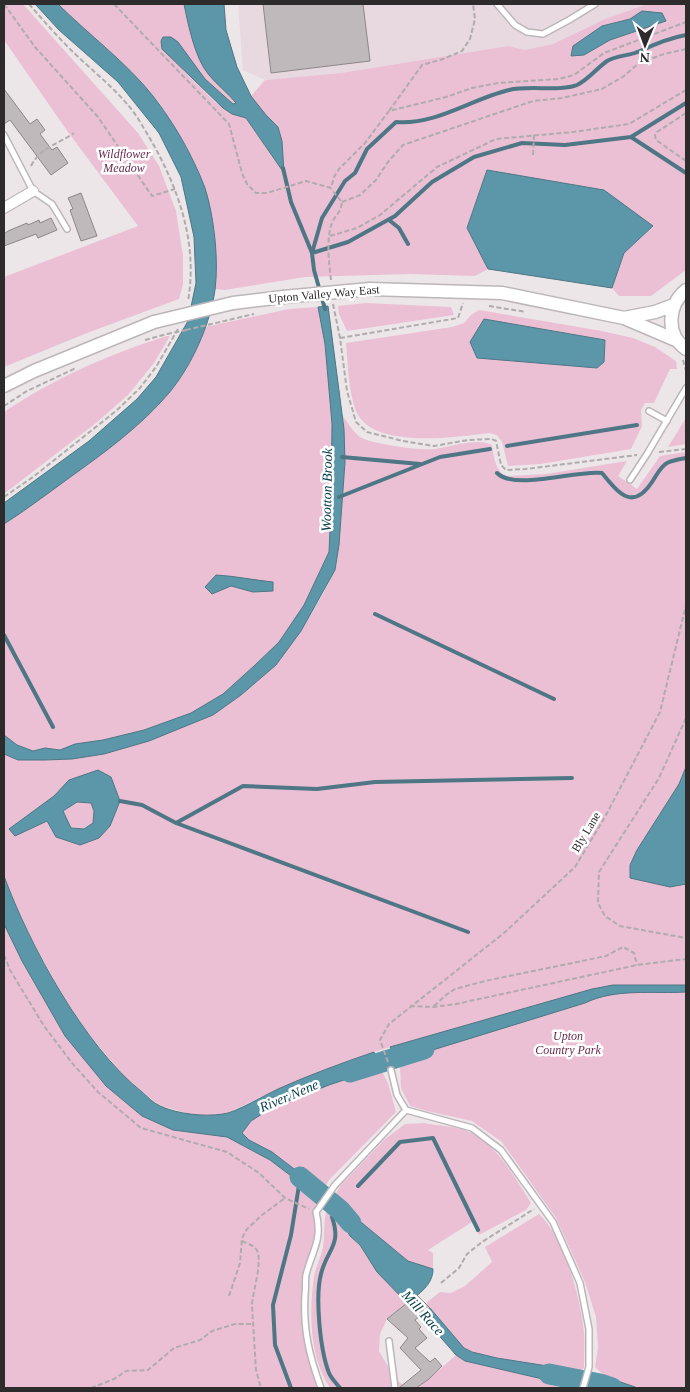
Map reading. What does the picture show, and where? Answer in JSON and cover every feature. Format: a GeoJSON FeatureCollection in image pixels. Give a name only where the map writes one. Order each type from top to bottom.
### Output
{"type":"FeatureCollection","features":[{"type":"Feature","properties":{"kind":"street"},"geometry":{"type":"LineString","coordinates":[[4,208],[33,191]]}},
{"type":"Feature","properties":{"kind":"street","name":"Upton Valley Way East"},"geometry":{"type":"LineString","coordinates":[[4,386],[34,371],[154,322],[233,303],[370,289],[463,291],[502,294],[624,318],[682,349]]}},
{"type":"Feature","properties":{"kind":"street"},"geometry":{"type":"LineString","coordinates":[[682,349],[672,330],[671,318],[674,305],[686,290]]}},
{"type":"Feature","properties":{"kind":"street","name":"Upton Valley Way East"},"geometry":{"type":"LineString","coordinates":[[624,318],[655,312],[674,305]]}},
{"type":"Feature","properties":{"kind":"street","name":"Upton Valley Way East"},"geometry":{"type":"LineString","coordinates":[[4,391],[34,371]]}},
{"type":"Feature","properties":{"kind":"lane"},"geometry":{"type":"LineString","coordinates":[[497,4],[516,25],[527,32],[543,34],[595,4]]}},
{"type":"Feature","properties":{"kind":"lane"},"geometry":{"type":"LineString","coordinates":[[4,135],[33,191],[52,204],[67,229]]}},
{"type":"Feature","properties":{"kind":"lane"},"geometry":{"type":"LineString","coordinates":[[630,480],[648,454],[686,388]]}},
{"type":"Feature","properties":{"kind":"lane"},"geometry":{"type":"LineString","coordinates":[[649,412],[667,421]]}},
{"type":"Feature","properties":{"kind":"lane"},"geometry":{"type":"LineString","coordinates":[[391,1070],[397,1095],[406,1110],[472,1128],[501,1150],[553,1222],[580,1282],[589,1329],[589,1367],[583,1388]]}},
{"type":"Feature","properties":{"kind":"lane"},"geometry":{"type":"LineString","coordinates":[[321,1388],[310,1357],[304,1320],[306,1276],[318,1242],[319,1225],[316,1212],[335,1185],[406,1110]]}},
{"type":"Feature","properties":{"kind":"lane"},"geometry":{"type":"LineString","coordinates":[[389,1342],[396,1388]]}},
{"type":"Feature","properties":{"kind":"path"},"geometry":{"type":"LineString","coordinates":[[4,4],[35,47],[98,117],[152,196],[175,189]]}},
{"type":"Feature","properties":{"kind":"path"},"geometry":{"type":"LineString","coordinates":[[29,4],[70,49],[128,104],[164,164],[175,189],[191,247],[192,280],[185,308]]}},
{"type":"Feature","properties":{"kind":"path"},"geometry":{"type":"LineString","coordinates":[[114,4],[229,124],[242,173],[247,184],[256,193],[267,193],[306,181],[332,188],[342,202],[341,210],[332,223],[330,254]]}},
{"type":"Feature","properties":{"kind":"path"},"geometry":{"type":"LineString","coordinates":[[332,188],[334,177],[339,169],[365,143],[422,65],[462,51],[470,39],[475,19],[473,4]]}},
{"type":"Feature","properties":{"kind":"path"},"geometry":{"type":"LineString","coordinates":[[389,111],[446,97],[472,88],[498,83],[559,79],[574,75],[604,54],[686,22]]}},
{"type":"Feature","properties":{"kind":"path"},"geometry":{"type":"LineString","coordinates":[[342,202],[360,195],[376,180],[403,145],[533,101],[562,98],[602,89],[624,76],[640,63],[664,54],[686,49]]}},
{"type":"Feature","properties":{"kind":"path"},"geometry":{"type":"LineString","coordinates":[[330,236],[357,228],[380,215],[437,167],[496,139],[629,124],[686,90]]}},
{"type":"Feature","properties":{"kind":"path"},"geometry":{"type":"LineString","coordinates":[[686,113],[655,135],[656,140],[662,146],[686,161]]}},
{"type":"Feature","properties":{"kind":"path"},"geometry":{"type":"LineString","coordinates":[[30,169],[34,158],[45,148],[74,133]]}},
{"type":"Feature","properties":{"kind":"path"},"geometry":{"type":"LineString","coordinates":[[533,155],[534,135]]}},
{"type":"Feature","properties":{"kind":"path"},"geometry":{"type":"LineString","coordinates":[[463,291],[462,305],[458,318],[340,338],[347,391],[356,422],[367,432],[434,446],[468,440],[492,439],[496,442],[501,465],[506,470],[686,449]]}},
{"type":"Feature","properties":{"kind":"path"},"geometry":{"type":"LineString","coordinates":[[462,305],[470,305]]}},
{"type":"Feature","properties":{"kind":"path"},"geometry":{"type":"LineString","coordinates":[[484,305],[533,313]]}},
{"type":"Feature","properties":{"kind":"path"},"geometry":{"type":"LineString","coordinates":[[141,341],[221,322]]}},
{"type":"Feature","properties":{"kind":"path"},"geometry":{"type":"LineString","coordinates":[[4,497],[84,438],[140,388],[156,367],[180,325]]}},
{"type":"Feature","properties":{"kind":"path"},"geometry":{"type":"LineString","coordinates":[[682,349],[686,371]]}},
{"type":"Feature","properties":{"kind":"path"},"geometry":{"type":"LineString","coordinates":[[4,406],[27,391],[80,366]]}},
{"type":"Feature","properties":{"kind":"path","name":"Bly Lane"},"geometry":{"type":"LineString","coordinates":[[391,1070],[380,1040],[389,1024],[504,933],[575,867],[605,817],[660,712],[686,605]]}},
{"type":"Feature","properties":{"kind":"path"},"geometry":{"type":"LineString","coordinates":[[686,718],[658,778],[599,872],[598,903],[604,916],[620,926],[686,938]]}},
{"type":"Feature","properties":{"kind":"path"},"geometry":{"type":"LineString","coordinates":[[433,1007],[446,995],[455,990],[485,981],[606,956],[623,947],[634,953],[637,965]]}},
{"type":"Feature","properties":{"kind":"path"},"geometry":{"type":"LineString","coordinates":[[4,955],[10,970],[44,1026],[72,1063],[98,1092],[141,1128],[227,1152],[259,1173],[285,1198],[316,1212]]}},
{"type":"Feature","properties":{"kind":"path"},"geometry":{"type":"LineString","coordinates":[[410,1006],[433,1007],[456,1004],[637,965],[686,958]]}},
{"type":"Feature","properties":{"kind":"path"},"geometry":{"type":"LineString","coordinates":[[229,1296],[240,1263],[242,1241],[247,1230],[262,1215],[285,1198]]}},
{"type":"Feature","properties":{"kind":"path"},"geometry":{"type":"LineString","coordinates":[[441,1283],[459,1268],[467,1254],[482,1242],[540,1205]]}},
{"type":"Feature","properties":{"kind":"path"},"geometry":{"type":"LineString","coordinates":[[242,1241],[256,1249],[258,1253],[257,1273],[252,1297],[253,1345],[256,1370],[261,1388]]}},
{"type":"Feature","properties":{"kind":"path"},"geometry":{"type":"LineString","coordinates":[[91,1388],[114,1380],[126,1370],[148,1370],[174,1348],[200,1340],[212,1331],[235,1324],[254,1324]]}},
{"type":"Feature","properties":{"kind":"shaded area"},"geometry":{"type":"Polygon","coordinates":[[[238,4],[647,4],[605,19],[553,44],[525,50],[508,46],[341,73],[265,80],[243,70],[238,4]]]}},
{"type":"Feature","properties":{"kind":"green space","name":"Wildflower Meadow"},"geometry":{"type":"Polygon","coordinates":[[[4,4],[23,4],[138,133],[159,166],[176,211],[183,256],[183,284],[179,299],[87,333],[4,367],[4,277],[138,226],[68,132],[4,40],[4,4]]]}},
{"type":"Feature","properties":{"kind":"green space"},"geometry":{"type":"Polygon","coordinates":[[[58,4],[184,4],[193,41],[204,68],[212,79],[237,103],[233,104],[205,79],[178,42],[182,69],[215,102],[232,114],[246,118],[283,172],[278,127],[251,96],[265,80],[341,73],[508,46],[525,50],[553,44],[605,19],[647,4],[686,4],[686,270],[651,296],[619,296],[612,288],[624,253],[653,227],[604,190],[487,170],[467,228],[488,269],[475,276],[409,274],[305,277],[225,290],[215,289],[215,264],[208,202],[200,176],[187,148],[152,94],[130,70],[58,4]]]}},
{"type":"Feature","properties":{"kind":"green space"},"geometry":{"type":"Polygon","coordinates":[[[366,303],[451,307],[454,315],[347,331],[339,314],[338,306],[366,303]]]}},
{"type":"Feature","properties":{"kind":"green space"},"geometry":{"type":"Polygon","coordinates":[[[318,307],[325,344],[332,424],[329,552],[304,605],[279,642],[223,694],[191,713],[144,730],[103,740],[75,744],[60,750],[45,748],[33,751],[17,745],[4,735],[4,524],[98,457],[155,409],[182,375],[205,327],[289,309],[318,307]]]}},
{"type":"Feature","properties":{"kind":"green space"},"geometry":{"type":"Polygon","coordinates":[[[479,310],[633,338],[655,347],[676,361],[677,369],[670,369],[654,403],[645,403],[641,410],[642,426],[631,449],[541,464],[508,466],[502,442],[497,435],[489,433],[457,437],[417,438],[397,436],[379,431],[365,423],[356,411],[351,395],[346,343],[452,327],[464,323],[479,310]]]}},
{"type":"Feature","properties":{"kind":"green space"},"geometry":{"type":"Polygon","coordinates":[[[170,336],[154,363],[128,395],[96,423],[4,494],[4,412],[43,388],[83,368],[170,336]]]}},
{"type":"Feature","properties":{"kind":"green space","name":"Upton Country Park"},"geometry":{"type":"Polygon","coordinates":[[[343,416],[360,437],[385,444],[428,449],[472,442],[492,445],[497,467],[506,476],[546,474],[627,461],[618,476],[637,489],[660,456],[686,452],[686,1388],[650,1388],[626,1385],[604,1375],[595,1367],[598,1348],[596,1317],[585,1282],[556,1218],[502,1142],[472,1121],[410,1106],[401,1088],[400,1066],[390,1047],[279,1089],[225,1114],[196,1116],[159,1105],[125,1078],[83,1027],[60,991],[31,938],[4,876],[4,754],[18,760],[45,760],[72,759],[104,754],[149,741],[212,715],[241,695],[276,665],[301,631],[335,570],[345,462],[343,416]],[[69,780],[54,796],[9,829],[47,821],[56,837],[80,845],[120,801],[69,780]]]}},
{"type":"Feature","properties":{"kind":"green space"},"geometry":{"type":"Polygon","coordinates":[[[686,418],[686,444],[668,447],[686,418]]]}},
{"type":"Feature","properties":{"kind":"green space"},"geometry":{"type":"Polygon","coordinates":[[[77,802],[91,803],[94,811],[93,823],[84,829],[71,828],[63,811],[77,802]]]}},
{"type":"Feature","properties":{"kind":"green space"},"geometry":{"type":"Polygon","coordinates":[[[4,896],[79,1037],[169,1121],[227,1132],[272,1155],[326,1198],[316,1212],[319,1225],[306,1276],[304,1319],[321,1388],[4,1388],[4,896]]]}},
{"type":"Feature","properties":{"kind":"green space"},"geometry":{"type":"Polygon","coordinates":[[[380,1068],[388,1083],[396,1112],[329,1180],[323,1191],[272,1152],[241,1134],[251,1121],[273,1107],[380,1068]]]}},
{"type":"Feature","properties":{"kind":"green space"},"geometry":{"type":"Polygon","coordinates":[[[424,1123],[462,1129],[478,1136],[504,1162],[531,1203],[526,1210],[479,1235],[472,1222],[428,1250],[433,1253],[433,1269],[408,1261],[333,1199],[340,1186],[385,1139],[405,1124],[424,1123]]]}},
{"type":"Feature","properties":{"kind":"green space"},"geometry":{"type":"Polygon","coordinates":[[[328,1205],[340,1218],[350,1236],[360,1245],[377,1272],[407,1303],[387,1319],[380,1334],[379,1351],[396,1380],[408,1388],[330,1388],[323,1376],[314,1348],[311,1304],[314,1276],[323,1247],[328,1205]]]}},
{"type":"Feature","properties":{"kind":"green space"},"geometry":{"type":"Polygon","coordinates":[[[539,1214],[548,1224],[556,1238],[570,1269],[575,1286],[584,1337],[584,1368],[579,1371],[497,1358],[472,1352],[464,1348],[426,1303],[440,1292],[451,1293],[465,1286],[492,1262],[485,1247],[539,1214]]]}},
{"type":"Feature","properties":{"kind":"green space"},"geometry":{"type":"Polygon","coordinates":[[[456,1355],[465,1361],[577,1387],[416,1388],[456,1355]]]}},
{"type":"Feature","properties":{"kind":"water"},"geometry":{"type":"Polygon","coordinates":[[[35,4],[58,4],[143,84],[168,117],[189,152],[205,188],[215,238],[216,278],[213,303],[199,344],[185,370],[169,393],[146,417],[109,449],[4,524],[4,503],[89,441],[137,399],[156,377],[188,321],[196,283],[194,237],[181,177],[159,133],[118,82],[59,30],[35,4]]]}},
{"type":"Feature","properties":{"kind":"water"},"geometry":{"type":"Polygon","coordinates":[[[184,4],[224,4],[226,30],[237,67],[251,96],[278,127],[282,141],[284,173],[246,118],[232,114],[223,108],[162,49],[161,41],[163,37],[171,37],[178,42],[205,79],[233,104],[236,103],[204,68],[193,41],[184,4]]]}},
{"type":"Feature","properties":{"kind":"water"},"geometry":{"type":"Polygon","coordinates":[[[642,11],[662,13],[666,21],[610,40],[584,55],[571,56],[573,46],[602,26],[630,19],[642,11]]]}},
{"type":"Feature","properties":{"kind":"water"},"geometry":{"type":"Polygon","coordinates":[[[487,170],[604,190],[653,226],[624,253],[612,288],[488,269],[467,228],[487,170]]]}},
{"type":"Feature","properties":{"kind":"water"},"geometry":{"type":"Polygon","coordinates":[[[328,306],[344,429],[345,462],[339,545],[335,570],[301,631],[276,665],[241,695],[213,715],[149,741],[104,754],[72,759],[18,760],[4,754],[4,735],[17,745],[33,751],[45,748],[60,750],[75,744],[103,740],[144,730],[191,713],[223,694],[279,642],[304,605],[329,552],[332,424],[325,344],[318,307],[328,306]]]}},
{"type":"Feature","properties":{"kind":"water"},"geometry":{"type":"Polygon","coordinates":[[[484,319],[605,340],[604,362],[597,368],[477,358],[470,342],[484,319]]]}},
{"type":"Feature","properties":{"kind":"water"},"geometry":{"type":"Polygon","coordinates":[[[216,575],[273,582],[273,591],[253,592],[231,586],[212,594],[205,587],[216,575]]]}},
{"type":"Feature","properties":{"kind":"water"},"geometry":{"type":"Polygon","coordinates":[[[686,767],[686,884],[670,887],[630,878],[630,865],[637,850],[679,784],[686,767]]]}},
{"type":"Feature","properties":{"kind":"water"},"geometry":{"type":"Polygon","coordinates":[[[98,770],[111,777],[120,801],[110,826],[99,838],[80,845],[56,837],[47,821],[15,836],[9,829],[54,796],[69,780],[98,770]],[[77,802],[63,811],[71,828],[84,829],[93,823],[94,811],[91,803],[77,802]]]}},
{"type":"Feature","properties":{"kind":"water"},"geometry":{"type":"Polygon","coordinates":[[[4,876],[43,962],[79,1021],[120,1072],[160,1106],[191,1114],[215,1115],[228,1113],[278,1089],[374,1052],[380,1068],[273,1107],[251,1121],[242,1133],[249,1140],[272,1152],[323,1191],[319,1197],[270,1160],[227,1137],[173,1130],[142,1116],[106,1086],[65,1036],[22,961],[4,924],[4,876]]]}},
{"type":"Feature","properties":{"kind":"water"},"geometry":{"type":"Polygon","coordinates":[[[613,985],[686,985],[686,992],[622,993],[597,998],[408,1058],[400,1066],[390,1047],[592,989],[613,985]]]}},
{"type":"Feature","properties":{"kind":"water"},"geometry":{"type":"Polygon","coordinates":[[[333,1199],[408,1261],[433,1269],[431,1280],[424,1289],[407,1303],[377,1272],[360,1245],[350,1236],[340,1218],[328,1205],[333,1199]]]}},
{"type":"Feature","properties":{"kind":"water"},"geometry":{"type":"Polygon","coordinates":[[[430,1308],[464,1348],[472,1352],[497,1358],[579,1371],[577,1387],[465,1361],[456,1355],[421,1315],[430,1308]]]}},
{"type":"Feature","properties":{"kind":"water"},"geometry":{"type":"Polygon","coordinates":[[[597,1376],[603,1376],[638,1388],[591,1388],[597,1376]]]}},
{"type":"Feature","properties":{"kind":"building"},"geometry":{"type":"Polygon","coordinates":[[[263,4],[363,4],[370,61],[271,73],[263,4]]]}},
{"type":"Feature","properties":{"kind":"building"},"geometry":{"type":"Polygon","coordinates":[[[4,89],[30,124],[37,119],[45,130],[40,134],[52,150],[57,147],[68,163],[51,175],[10,120],[4,124],[4,89]]]}},
{"type":"Feature","properties":{"kind":"building"},"geometry":{"type":"Polygon","coordinates":[[[81,193],[97,236],[81,241],[70,210],[73,209],[68,198],[81,193]]]}},
{"type":"Feature","properties":{"kind":"building"},"geometry":{"type":"Polygon","coordinates":[[[51,218],[57,230],[38,238],[36,234],[4,246],[4,234],[8,231],[27,223],[28,225],[39,220],[40,223],[51,218]]]}},
{"type":"Feature","properties":{"kind":"building"},"geometry":{"type":"Polygon","coordinates":[[[417,1295],[430,1308],[415,1320],[421,1327],[419,1329],[427,1338],[415,1348],[430,1362],[435,1358],[442,1366],[429,1379],[416,1388],[399,1388],[421,1370],[400,1348],[408,1338],[387,1319],[417,1295]]]}},
{"type":"Feature","properties":{"kind":"waterway"},"geometry":{"type":"LineString","coordinates":[[312,253],[322,218],[345,181],[355,173],[367,149],[396,122],[426,120],[509,90],[562,88],[577,85],[611,59],[636,53],[662,42],[686,35]]}},
{"type":"Feature","properties":{"kind":"waterway"},"geometry":{"type":"LineString","coordinates":[[631,137],[686,103]]}},
{"type":"Feature","properties":{"kind":"waterway"},"geometry":{"type":"LineString","coordinates":[[312,253],[348,242],[395,216],[432,182],[474,157],[522,143],[565,145],[631,137],[686,173]]}},
{"type":"Feature","properties":{"kind":"waterway","name":"Wootton Brook"},"geometry":{"type":"LineString","coordinates":[[283,168],[291,202],[312,253],[314,270],[325,309]]}},
{"type":"Feature","properties":{"kind":"waterway"},"geometry":{"type":"LineString","coordinates":[[389,220],[399,228],[408,244]]}},
{"type":"Feature","properties":{"kind":"waterway"},"geometry":{"type":"LineString","coordinates":[[507,446],[637,425]]}},
{"type":"Feature","properties":{"kind":"waterway"},"geometry":{"type":"LineString","coordinates":[[339,497],[440,457],[490,449]]}},
{"type":"Feature","properties":{"kind":"waterway"},"geometry":{"type":"LineString","coordinates":[[342,457],[420,464]]}},
{"type":"Feature","properties":{"kind":"waterway"},"geometry":{"type":"LineString","coordinates":[[497,473],[506,478],[517,480],[602,473],[620,493],[632,497],[639,496],[645,491],[660,469],[667,463],[686,458]]}},
{"type":"Feature","properties":{"kind":"waterway"},"geometry":{"type":"LineString","coordinates":[[375,614],[554,699]]}},
{"type":"Feature","properties":{"kind":"waterway"},"geometry":{"type":"LineString","coordinates":[[4,635],[53,727]]}},
{"type":"Feature","properties":{"kind":"waterway"},"geometry":{"type":"LineString","coordinates":[[176,823],[243,786],[317,789],[375,782],[572,778]]}},
{"type":"Feature","properties":{"kind":"waterway"},"geometry":{"type":"LineString","coordinates":[[120,801],[142,805],[176,823],[468,932]]}},
{"type":"Feature","properties":{"kind":"waterway","name":"River Nene"},"geometry":{"type":"LineString","coordinates":[[350,1072],[424,1049]]}},
{"type":"Feature","properties":{"kind":"waterway"},"geometry":{"type":"LineString","coordinates":[[358,1186],[400,1142],[433,1138],[478,1230]]}},
{"type":"Feature","properties":{"kind":"waterway","name":"Mill Race"},"geometry":{"type":"LineString","coordinates":[[300,1177],[340,1210],[351,1223]]}},
{"type":"Feature","properties":{"kind":"waterway"},"geometry":{"type":"LineString","coordinates":[[291,1388],[275,1345],[273,1305],[291,1235],[300,1179]]}},
{"type":"Feature","properties":{"kind":"waterway"},"geometry":{"type":"LineString","coordinates":[[336,1208],[332,1217],[335,1227],[333,1247],[321,1274],[318,1296],[323,1351],[330,1375],[340,1388]]}},
{"type":"Feature","properties":{"kind":"waterway","name":"Mill Race"},"geometry":{"type":"LineString","coordinates":[[549,1374],[612,1388]]}}]}
